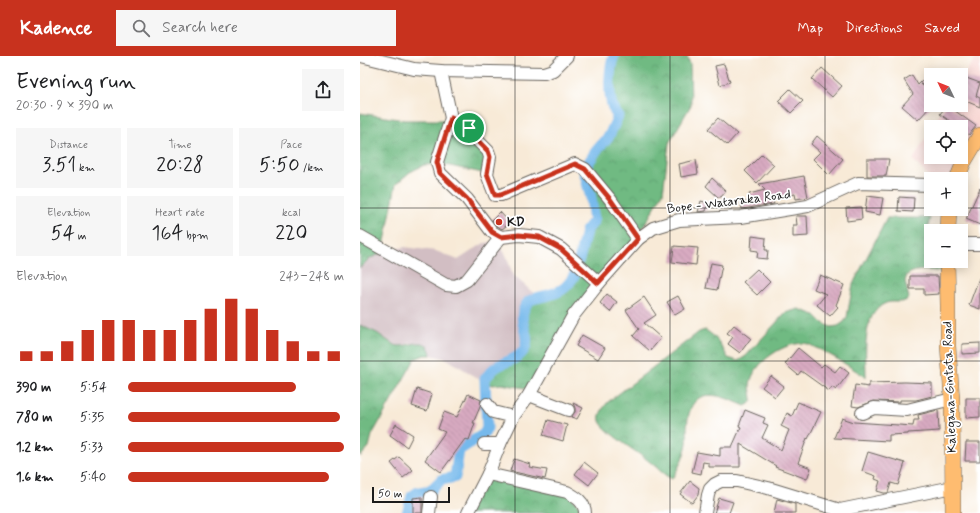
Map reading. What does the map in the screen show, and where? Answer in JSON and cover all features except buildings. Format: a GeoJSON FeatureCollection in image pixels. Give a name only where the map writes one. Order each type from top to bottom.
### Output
{"type":"FeatureCollection","features":[{"type":"Feature","properties":{"kind":"main road"},"geometry":{"type":"LineString","coordinates":[[960,172],[980,135]]}},
{"type":"Feature","properties":{"kind":"main road","name":"Kalegana-Gintota Road"},"geometry":{"type":"LineString","coordinates":[[947,268],[948,346],[952,399],[952,513]]}},
{"type":"Feature","properties":{"kind":"street"},"geometry":{"type":"LineString","coordinates":[[362,56],[414,69],[441,71],[544,72],[553,70],[567,56]]}},
{"type":"Feature","properties":{"kind":"street"},"geometry":{"type":"LineString","coordinates":[[441,71],[451,118],[437,162],[440,173],[467,199],[492,232],[501,237],[519,235],[539,237],[561,249],[598,283]]}},
{"type":"Feature","properties":{"kind":"street"},"geometry":{"type":"LineString","coordinates":[[451,118],[469,128],[476,139],[488,151],[490,157],[487,174],[495,195],[501,195],[575,164],[585,169],[610,199],[638,239]]}},
{"type":"Feature","properties":{"kind":"street","name":"Bope - Wataraka Road"},"geometry":{"type":"LineString","coordinates":[[468,513],[488,474],[513,417],[529,395],[574,316],[598,283],[638,239],[653,228],[679,220],[741,217],[808,206],[858,183],[924,185]]}},
{"type":"Feature","properties":{"kind":"street"},"geometry":{"type":"LineString","coordinates":[[360,236],[446,285],[456,286],[467,280],[501,237]]}},
{"type":"Feature","properties":{"kind":"street"},"geometry":{"type":"LineString","coordinates":[[968,244],[980,244]]}},
{"type":"Feature","properties":{"kind":"street"},"geometry":{"type":"LineString","coordinates":[[529,395],[568,410]]}},
{"type":"Feature","properties":{"kind":"street"},"geometry":{"type":"LineString","coordinates":[[862,413],[874,408],[907,410],[952,399]]}},
{"type":"Feature","properties":{"kind":"street"},"geometry":{"type":"LineString","coordinates":[[487,404],[493,412],[513,417]]}},
{"type":"Feature","properties":{"kind":"street"},"geometry":{"type":"LineString","coordinates":[[484,444],[500,444]]}},
{"type":"Feature","properties":{"kind":"street"},"geometry":{"type":"LineString","coordinates":[[488,474],[567,492],[578,498],[585,508],[585,513]]}},
{"type":"Feature","properties":{"kind":"street"},"geometry":{"type":"LineString","coordinates":[[705,513],[710,489],[721,480],[737,481],[768,488],[840,510],[953,487]]}},
{"type":"Feature","properties":{"kind":"street"},"geometry":{"type":"LineString","coordinates":[[429,513],[431,497]]}},
{"type":"Feature","properties":{"kind":"shaded area"},"geometry":{"type":"Polygon","coordinates":[[[977,56],[980,56],[980,135],[968,158],[968,120],[936,120],[941,112],[968,112],[968,70],[977,56]]]}},
{"type":"Feature","properties":{"kind":"shaded area"},"geometry":{"type":"Polygon","coordinates":[[[924,141],[924,164],[965,164],[961,172],[924,172],[913,160],[924,141]]]}},
{"type":"Feature","properties":{"kind":"shaded area"},"geometry":{"type":"Polygon","coordinates":[[[493,242],[500,246],[506,255],[513,275],[538,297],[530,300],[522,316],[526,340],[525,349],[509,362],[501,364],[485,379],[484,382],[447,359],[431,355],[431,352],[410,343],[403,346],[397,346],[360,325],[360,268],[369,259],[383,252],[404,247],[436,251],[458,260],[484,243],[493,242]]]}},
{"type":"Feature","properties":{"kind":"green space"},"geometry":{"type":"Polygon","coordinates":[[[614,56],[687,56],[690,64],[691,105],[669,143],[663,193],[637,238],[601,276],[531,389],[501,384],[493,385],[484,382],[491,370],[517,358],[525,348],[526,338],[523,314],[528,303],[539,297],[553,294],[566,288],[573,279],[578,246],[594,221],[591,198],[583,170],[596,151],[609,136],[618,116],[611,103],[610,89],[611,67],[614,56]]]}},
{"type":"Feature","properties":{"kind":"green space"},"geometry":{"type":"Polygon","coordinates":[[[360,113],[404,120],[452,120],[488,151],[487,174],[441,164],[424,165],[410,172],[396,184],[383,252],[369,259],[360,268],[360,113]]]}},
{"type":"Feature","properties":{"kind":"green space"},"geometry":{"type":"Polygon","coordinates":[[[887,218],[930,218],[928,224],[924,224],[924,268],[947,268],[947,272],[921,270],[907,275],[905,281],[909,298],[901,302],[889,302],[878,308],[872,316],[867,336],[866,377],[831,355],[808,344],[800,343],[781,349],[764,361],[752,377],[750,385],[752,400],[749,404],[745,406],[724,398],[706,396],[699,398],[693,404],[689,413],[686,448],[672,479],[608,431],[600,421],[602,411],[608,402],[699,332],[705,330],[709,332],[719,342],[728,358],[738,361],[746,356],[785,313],[799,309],[815,315],[823,323],[831,327],[838,326],[844,322],[847,317],[853,284],[887,218]]]}},
{"type":"Feature","properties":{"kind":"green space"},"geometry":{"type":"Polygon","coordinates":[[[360,325],[377,333],[395,345],[400,346],[416,343],[426,344],[431,355],[424,355],[415,359],[372,435],[369,447],[361,456],[360,456],[360,325]]]}},
{"type":"Feature","properties":{"kind":"green space"},"geometry":{"type":"Polygon","coordinates":[[[488,474],[567,492],[585,513],[468,513],[488,474]]]}},
{"type":"Feature","properties":{"kind":"waterway"},"geometry":{"type":"LineString","coordinates":[[587,165],[596,151],[609,136],[618,116],[611,103],[610,89],[611,67],[614,56]]}},
{"type":"Feature","properties":{"kind":"waterway"},"geometry":{"type":"LineString","coordinates":[[579,260],[586,231],[594,221],[591,198],[584,171]]}},
{"type":"Feature","properties":{"kind":"waterway"},"geometry":{"type":"LineString","coordinates":[[407,513],[412,496],[418,492],[429,492],[441,480],[455,477],[459,450],[484,434],[487,428],[485,379],[495,368],[516,358],[523,352],[527,342],[523,314],[529,301],[562,290],[566,287],[576,272]]}},
{"type":"Feature","properties":{"kind":"place","name":"KD"},"geometry":{"type":"Point","coordinates":[499,222]}},
{"type":"Feature","properties":{"kind":"route"},"geometry":{"type":"LineString","coordinates":[[451,118],[469,128],[476,139],[488,151],[490,157],[487,174],[495,195],[501,195],[575,164],[585,169],[610,199],[638,239],[598,283],[561,249],[539,237],[519,235],[501,237],[492,232],[467,199],[440,173],[437,162],[451,118]]}}]}
